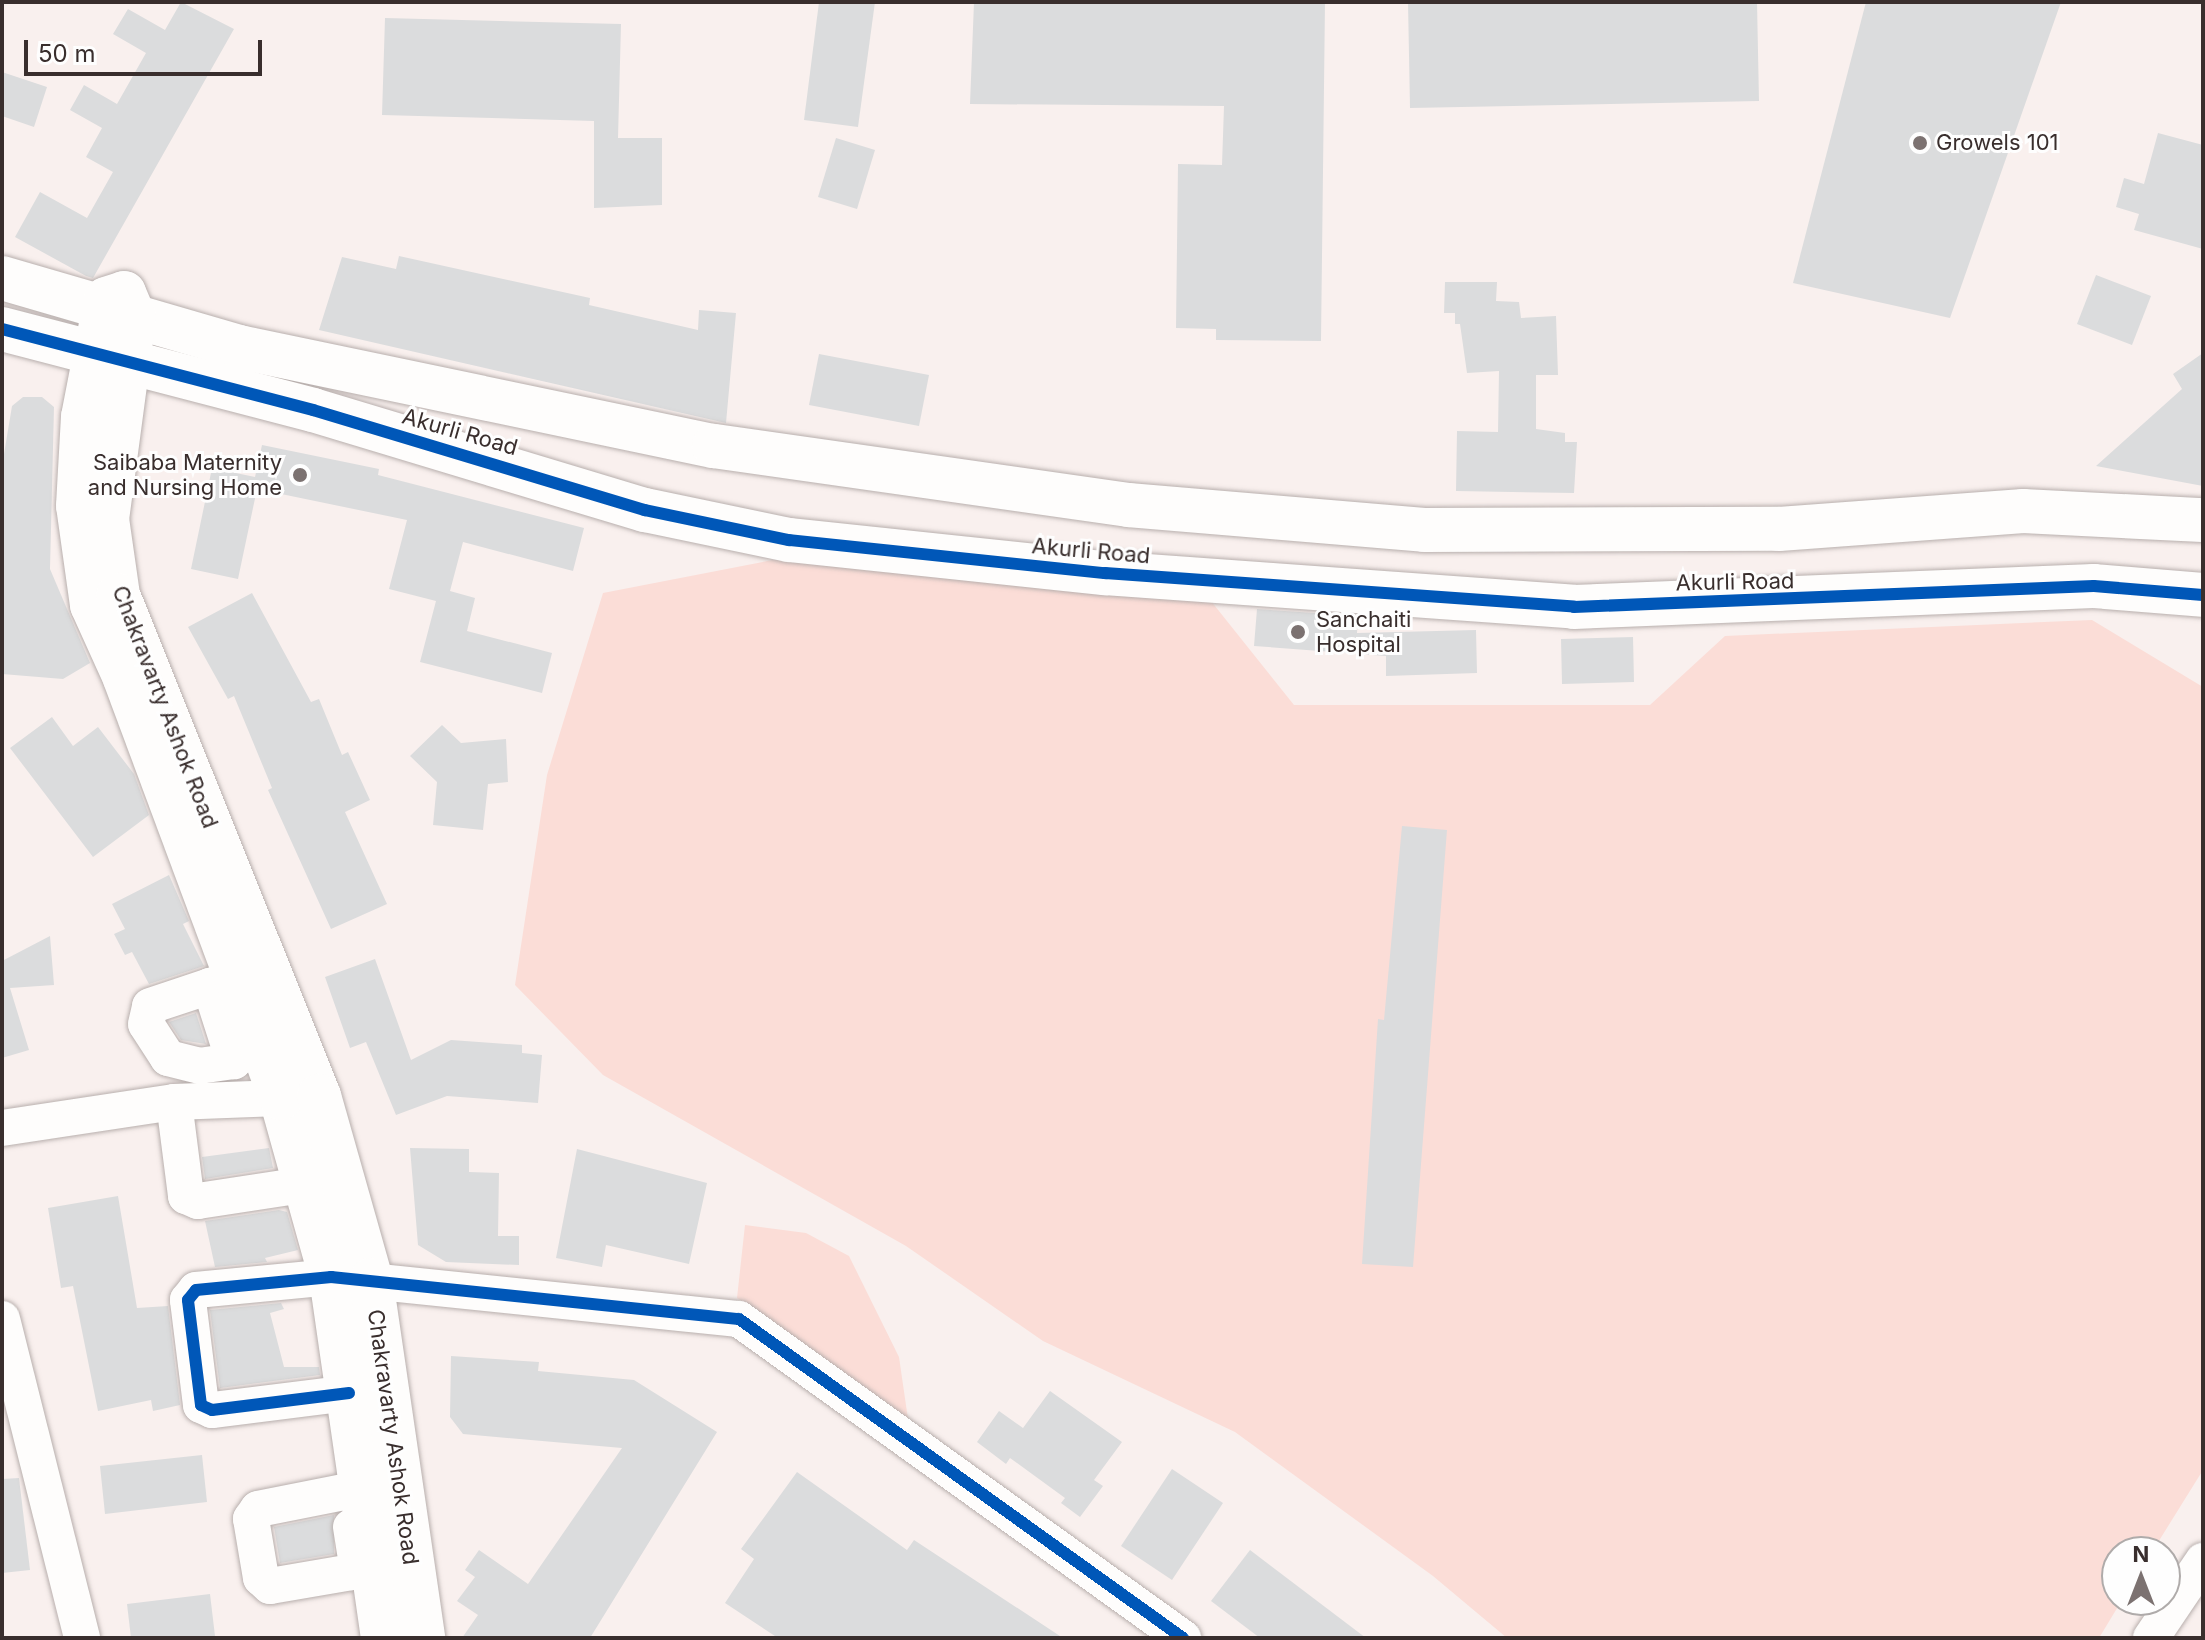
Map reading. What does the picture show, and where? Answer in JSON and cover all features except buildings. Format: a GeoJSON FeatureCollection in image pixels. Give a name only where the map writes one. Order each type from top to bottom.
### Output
{"type":"FeatureCollection","features":[{"type":"Feature","properties":{"kind":"street","name":"Akurli Road"},"geometry":{"type":"LineString","coordinates":[[2,278],[239,347],[714,446],[1128,505],[1424,530],[1779,529],[2023,511],[2203,520]]}},
{"type":"Feature","properties":{"kind":"street","name":"Chakravarty Ashok Road"},"geometry":{"type":"LineString","coordinates":[[119,313],[112,359],[83,417],[78,506],[92,605],[126,648],[300,1097],[351,1278],[423,1638]]}},
{"type":"Feature","properties":{"kind":"street","name":"Akurli Road"},"geometry":{"type":"LineString","coordinates":[[2,329],[313,410],[645,510],[789,540],[1105,573],[1574,607],[2094,586],[2203,595]]}},
{"type":"Feature","properties":{"kind":"street","name":"Chakravarty Ashok Road"},"geometry":{"type":"LineString","coordinates":[[126,648],[223,982],[300,1097],[303,1185],[351,1278],[349,1393],[355,1491],[383,1638]]}},
{"type":"Feature","properties":{"kind":"street"},"geometry":{"type":"LineString","coordinates":[[223,982],[234,1061],[189,1064],[168,1058],[158,1047],[145,1014],[150,1006],[223,982]]}},
{"type":"Feature","properties":{"kind":"street"},"geometry":{"type":"LineString","coordinates":[[189,1064],[183,1102],[186,1196],[198,1201],[303,1185]]}},
{"type":"Feature","properties":{"kind":"street"},"geometry":{"type":"LineString","coordinates":[[2,1128],[183,1102],[300,1097]]}},
{"type":"Feature","properties":{"kind":"street"},"geometry":{"type":"LineString","coordinates":[[349,1393],[212,1410],[201,1405],[188,1300],[196,1290],[351,1278],[739,1319],[1183,1638]]}},
{"type":"Feature","properties":{"kind":"street"},"geometry":{"type":"LineString","coordinates":[[2,1319],[82,1638]]}},
{"type":"Feature","properties":{"kind":"street"},"geometry":{"type":"LineString","coordinates":[[2151,1638],[2203,1561]]}},
{"type":"Feature","properties":{"kind":"shaded area"},"geometry":{"type":"Polygon","coordinates":[[[778,559],[1203,591],[1294,705],[1650,705],[1725,636],[2092,620],[2203,687],[2203,1470],[2162,1536],[2101,1536],[2101,1616],[2112,1616],[2099,1638],[1507,1638],[1433,1576],[1235,1432],[1043,1341],[906,1246],[603,1075],[515,985],[547,775],[603,593],[778,559]]]}},
{"type":"Feature","properties":{"kind":"shaded area"},"geometry":{"type":"Polygon","coordinates":[[[745,1225],[806,1233],[849,1256],[899,1357],[908,1419],[737,1298],[745,1225]]]}},
{"type":"Feature","properties":{"kind":"cycle path"},"geometry":{"type":"LineString","coordinates":[[2,329],[313,410],[645,510],[789,540],[1105,573],[1574,607],[2094,586],[2203,595]]}},
{"type":"Feature","properties":{"kind":"cycle path"},"geometry":{"type":"LineString","coordinates":[[349,1393],[212,1410],[201,1405],[188,1300],[196,1290],[331,1277],[739,1319],[1183,1638]]}},
{"type":"Feature","properties":{"kind":"place","name":"Growels 101"},"geometry":{"type":"Point","coordinates":[1920,143]}},
{"type":"Feature","properties":{"kind":"place","name":"Saibaba Maternity and Nursing Home"},"geometry":{"type":"Point","coordinates":[300,475]}},
{"type":"Feature","properties":{"kind":"place","name":"Sanchaiti Hospital"},"geometry":{"type":"Point","coordinates":[1298,632]}}]}
